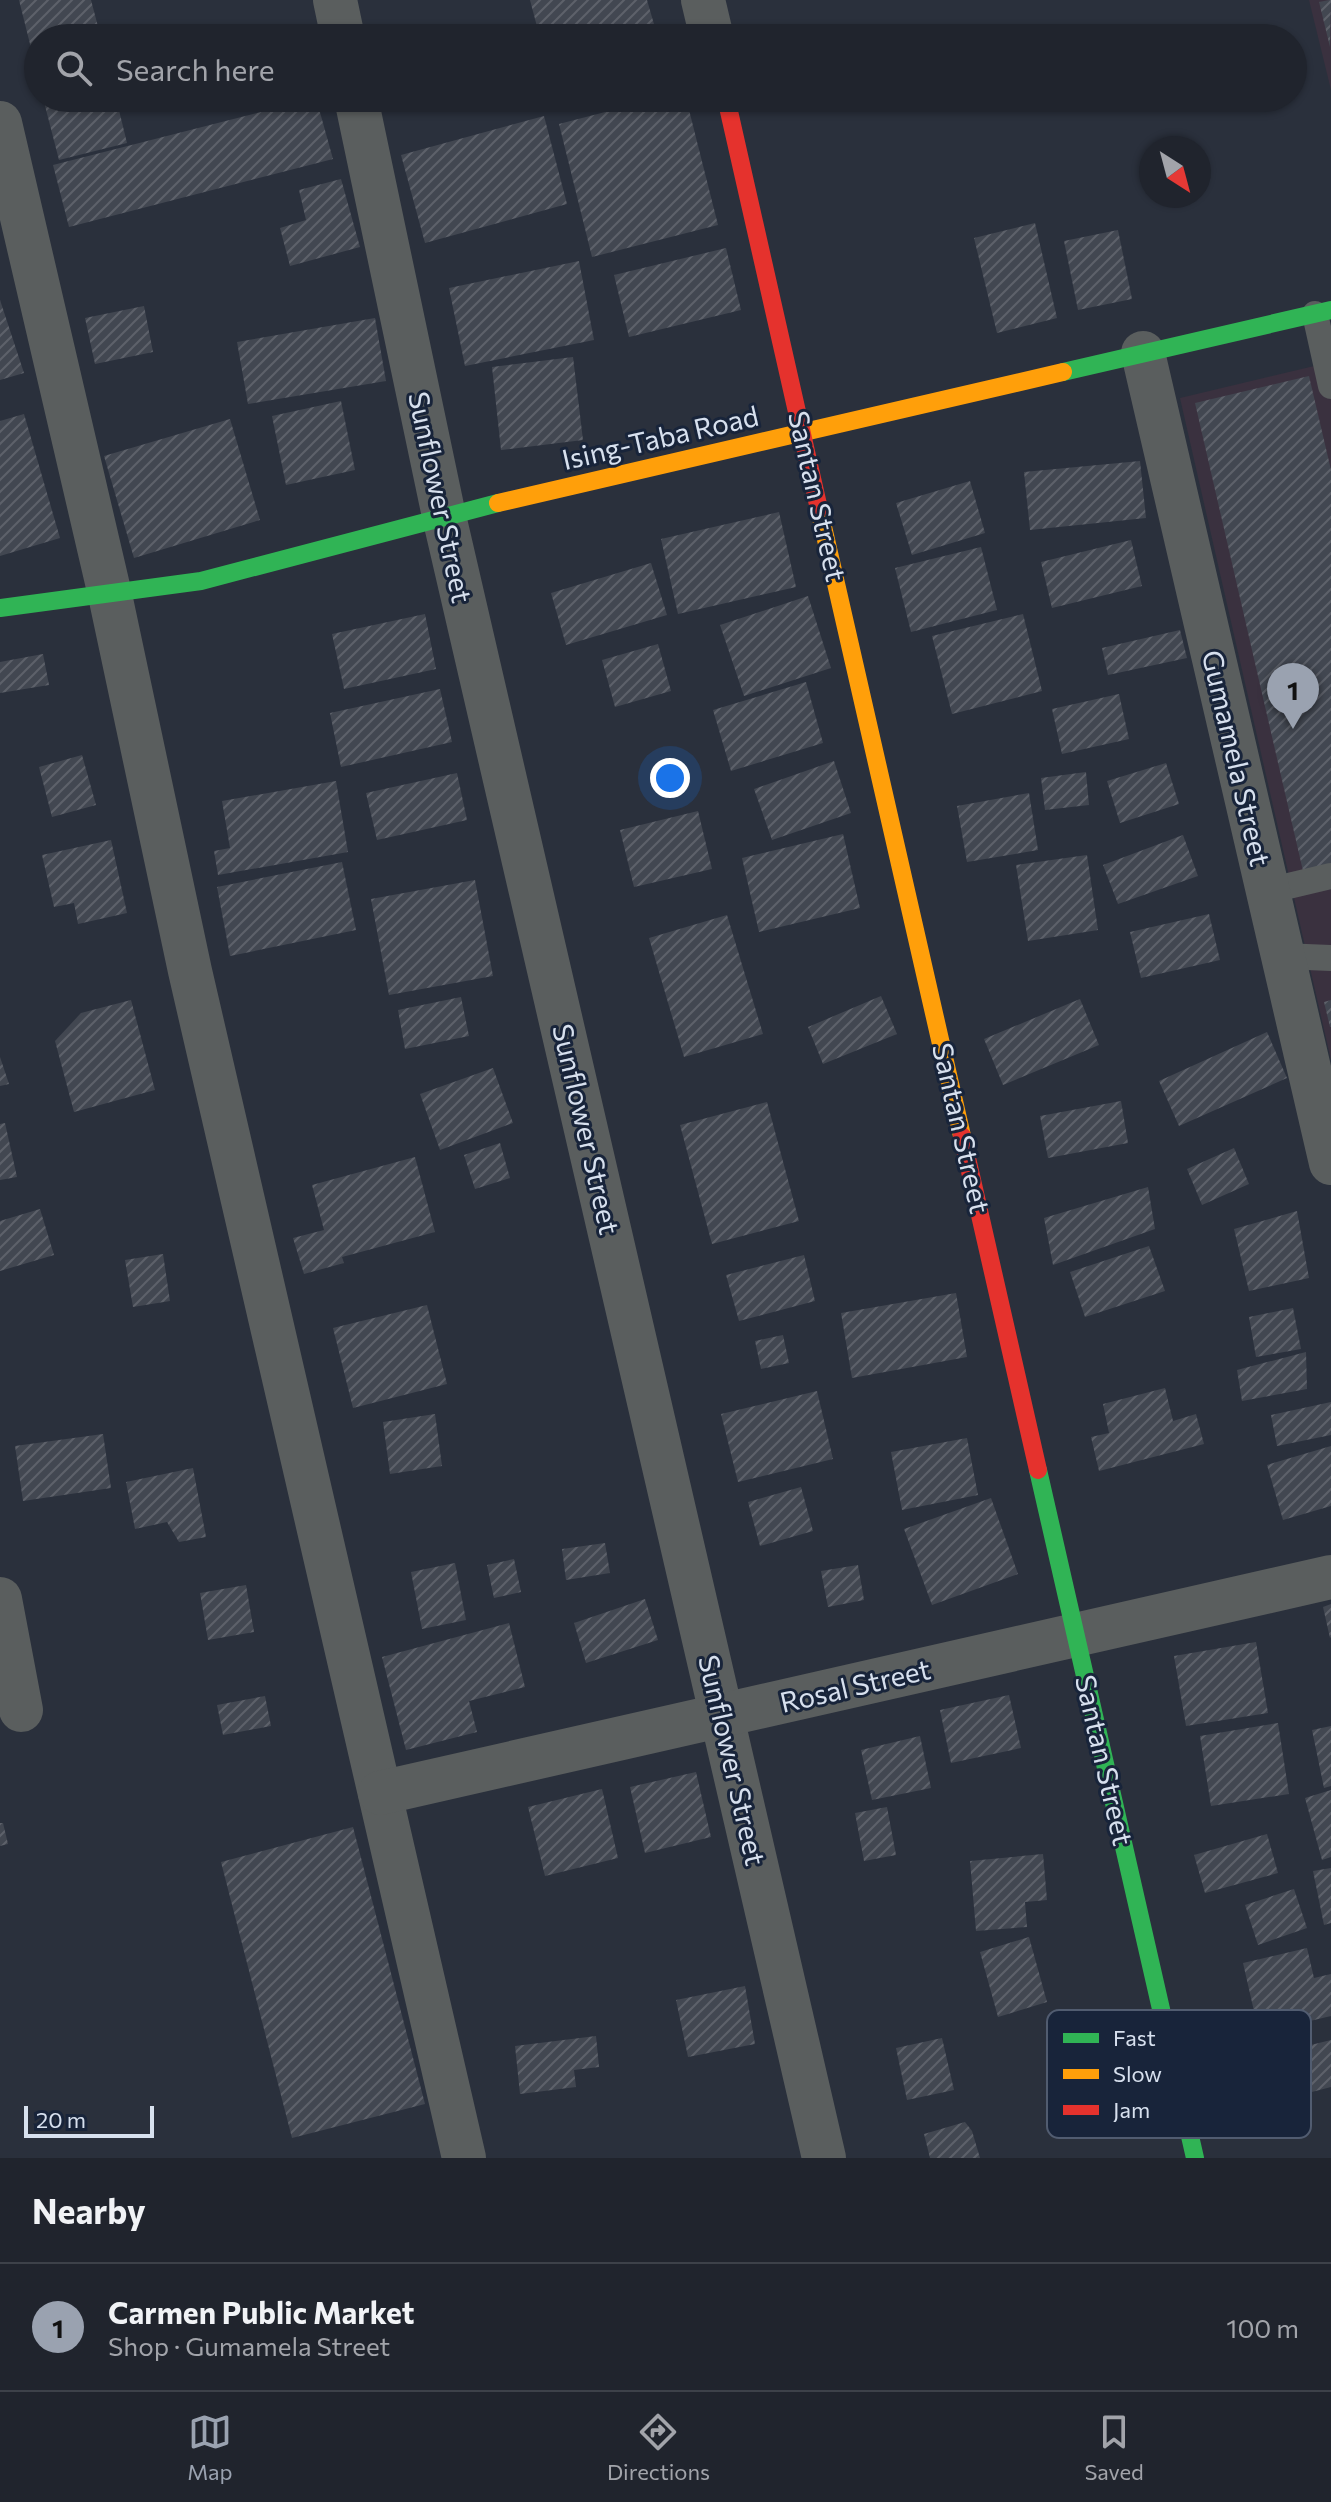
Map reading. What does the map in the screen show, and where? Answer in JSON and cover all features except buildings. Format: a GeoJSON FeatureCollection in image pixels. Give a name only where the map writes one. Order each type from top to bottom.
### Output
{"type":"FeatureCollection","features":[{"type":"Feature","properties":{"kind":"street"},"geometry":{"type":"LineString","coordinates":[[335,0],[340,24]]}},
{"type":"Feature","properties":{"kind":"street"},"geometry":{"type":"LineString","coordinates":[[703,0],[709,24]]}},
{"type":"Feature","properties":{"kind":"street","name":"Sunflower Street"},"geometry":{"type":"LineString","coordinates":[[359,112],[444,516],[824,2158]]}},
{"type":"Feature","properties":{"kind":"street","name":"Santan Street"},"geometry":{"type":"LineString","coordinates":[[729,112],[1162,2010]]}},
{"type":"Feature","properties":{"kind":"street"},"geometry":{"type":"LineString","coordinates":[[0,123],[110,595],[190,971],[464,2158]]}},
{"type":"Feature","properties":{"kind":"street","name":"Ising-Taba Road"},"geometry":{"type":"LineString","coordinates":[[0,608],[201,581],[444,516],[1323,312]]}},
{"type":"Feature","properties":{"kind":"street","name":"Gumamela Street"},"geometry":{"type":"LineString","coordinates":[[1143,353],[1331,1163]]}},
{"type":"Feature","properties":{"kind":"street","name":"Rosal Street"},"geometry":{"type":"LineString","coordinates":[[380,1793],[1331,1577]]}},
{"type":"Feature","properties":{"kind":"street"},"geometry":{"type":"LineString","coordinates":[[0,1599],[21,1710]]}},
{"type":"Feature","properties":{"kind":"street","name":"Santan Street"},"geometry":{"type":"LineString","coordinates":[[1190,2138],[1195,2158]]}},
{"type":"Feature","properties":{"kind":"lane"},"geometry":{"type":"LineString","coordinates":[[1323,312],[1331,386]]}},
{"type":"Feature","properties":{"kind":"lane"},"geometry":{"type":"LineString","coordinates":[[1267,891],[1331,876]]}},
{"type":"Feature","properties":{"kind":"lane"},"geometry":{"type":"LineString","coordinates":[[1282,956],[1331,958]]}},
{"type":"Feature","properties":{"kind":"shaded area"},"geometry":{"type":"Polygon","coordinates":[[[1309,0],[1331,0],[1331,90],[1309,0]]]}},
{"type":"Feature","properties":{"kind":"shaded area"},"geometry":{"type":"Polygon","coordinates":[[[1331,362],[1331,1060],[1180,398],[1331,362]]]}},
{"type":"Feature","properties":{"kind":"traffic: fast"},"geometry":{"type":"LineString","coordinates":[[1063,372],[1331,310]]}},
{"type":"Feature","properties":{"kind":"traffic: fast"},"geometry":{"type":"LineString","coordinates":[[0,608],[201,581],[498,503]]}},
{"type":"Feature","properties":{"kind":"traffic: fast"},"geometry":{"type":"LineString","coordinates":[[1038,1470],[1161,2010]]}},
{"type":"Feature","properties":{"kind":"traffic: fast"},"geometry":{"type":"LineString","coordinates":[[1190,2138],[1195,2158]]}},
{"type":"Feature","properties":{"kind":"traffic: slow"},"geometry":{"type":"LineString","coordinates":[[498,503],[1063,372]]}},
{"type":"Feature","properties":{"kind":"traffic: slow"},"geometry":{"type":"LineString","coordinates":[[819,509],[962,1136]]}},
{"type":"Feature","properties":{"kind":"traffic: jam"},"geometry":{"type":"LineString","coordinates":[[729,112],[819,509]]}},
{"type":"Feature","properties":{"kind":"traffic: jam"},"geometry":{"type":"LineString","coordinates":[[962,1136],[1038,1470]]}},
{"type":"Feature","properties":{"kind":"place","name":"Carmen Public Market"},"geometry":{"type":"Point","coordinates":[1293,729]}}]}
